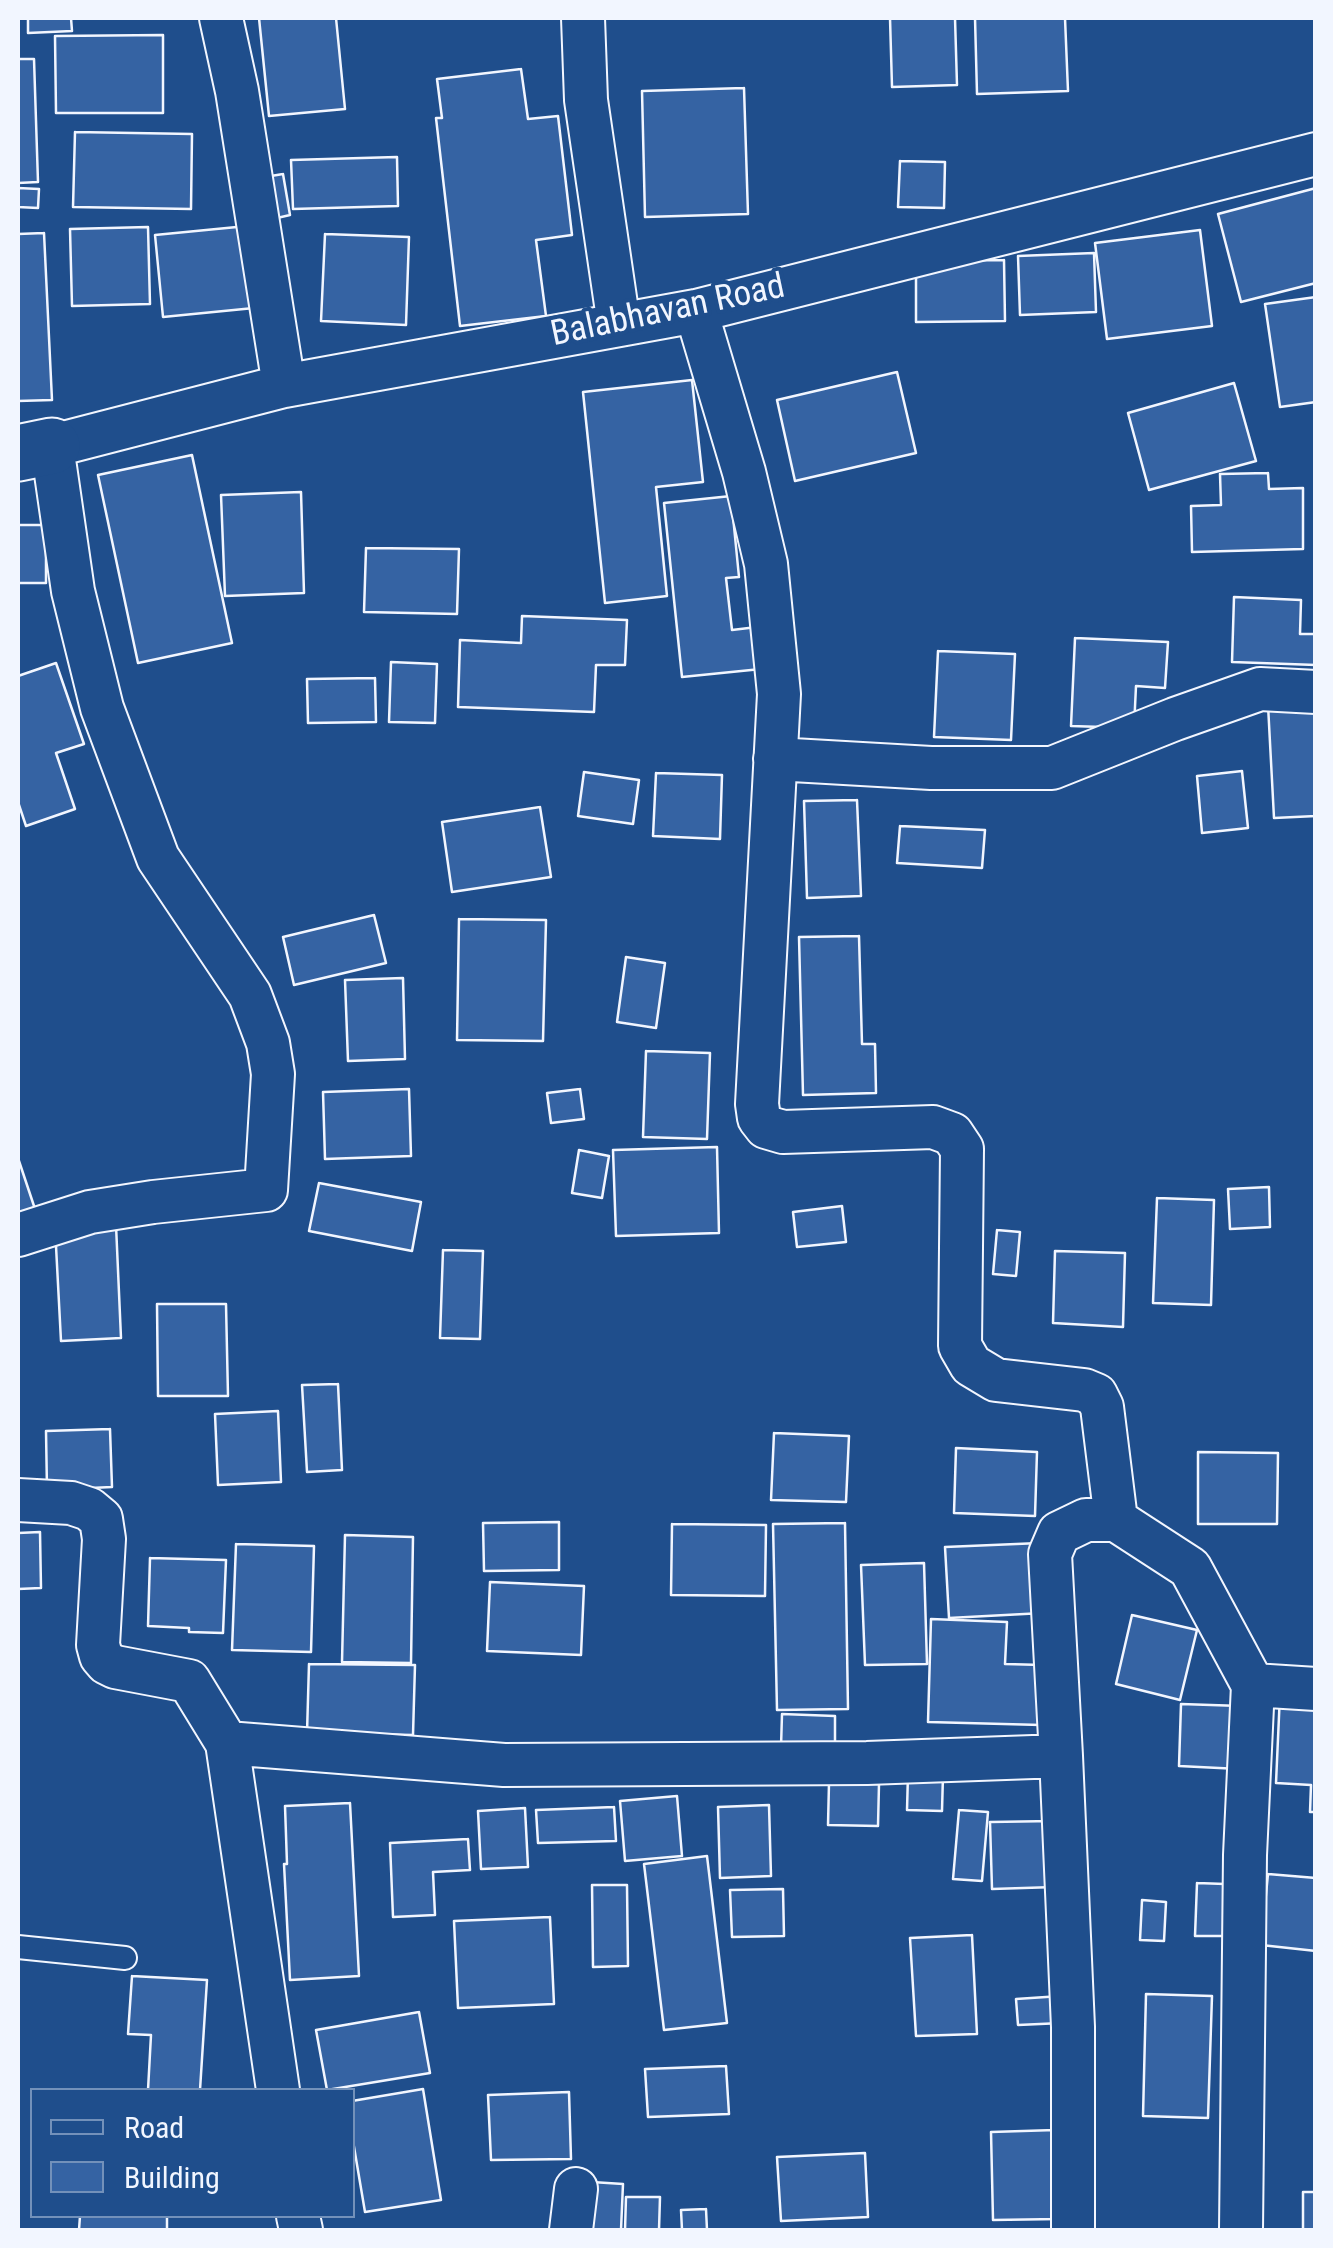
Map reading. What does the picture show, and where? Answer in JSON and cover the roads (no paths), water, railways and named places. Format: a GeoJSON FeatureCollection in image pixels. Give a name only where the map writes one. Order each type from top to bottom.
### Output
{"type":"FeatureCollection","features":[{"type":"Feature","properties":{"kind":"street"},"geometry":{"type":"LineString","coordinates":[[221,18],[237,91],[284,386]]}},
{"type":"Feature","properties":{"kind":"street"},"geometry":{"type":"LineString","coordinates":[[583,18],[586,100],[619,325]]}},
{"type":"Feature","properties":{"kind":"street","name":"Balabhavan Road"},"geometry":{"type":"LineString","coordinates":[[35,449],[284,386],[696,311],[1316,154]]}},
{"type":"Feature","properties":{"kind":"street"},"geometry":{"type":"LineString","coordinates":[[696,311],[744,472],[766,564],[779,694],[758,1118],[766,1127],[783,1132],[933,1126],[952,1134],[962,1150],[960,1346],[970,1365],[996,1380],[1084,1390],[1096,1395],[1102,1407],[1116,1520]]}},
{"type":"Feature","properties":{"kind":"street"},"geometry":{"type":"LineString","coordinates":[[18,1235],[90,1212],[266,1190],[273,1074],[268,1043],[250,995],[158,858],[102,708],[35,449]]}},
{"type":"Feature","properties":{"kind":"street"},"geometry":{"type":"LineString","coordinates":[[775,759],[931,768],[1052,768],[1260,689],[1316,692]]}},
{"type":"Feature","properties":{"kind":"street"},"geometry":{"type":"LineString","coordinates":[[18,1500],[71,1503],[89,1509],[100,1519],[104,1538],[98,1645],[101,1656],[116,1668],[189,1681],[227,1742],[278,2088]]}},
{"type":"Feature","properties":{"kind":"street"},"geometry":{"type":"LineString","coordinates":[[1073,2230],[1073,2026],[1050,1554],[1059,1533],[1086,1520],[1116,1520],[1190,1568],[1253,1685],[1244,1855],[1241,2230]]}},
{"type":"Feature","properties":{"kind":"street"},"geometry":{"type":"LineString","coordinates":[[1253,1685],[1316,1689]]}},
{"type":"Feature","properties":{"kind":"street"},"geometry":{"type":"LineString","coordinates":[[227,1742],[504,1765],[867,1763],[1061,1756]]}},
{"type":"Feature","properties":{"kind":"street"},"geometry":{"type":"LineString","coordinates":[[570,2230],[576,2189]]}},
{"type":"Feature","properties":{"kind":"lane"},"geometry":{"type":"LineString","coordinates":[[18,1947],[125,1958]]}}]}
